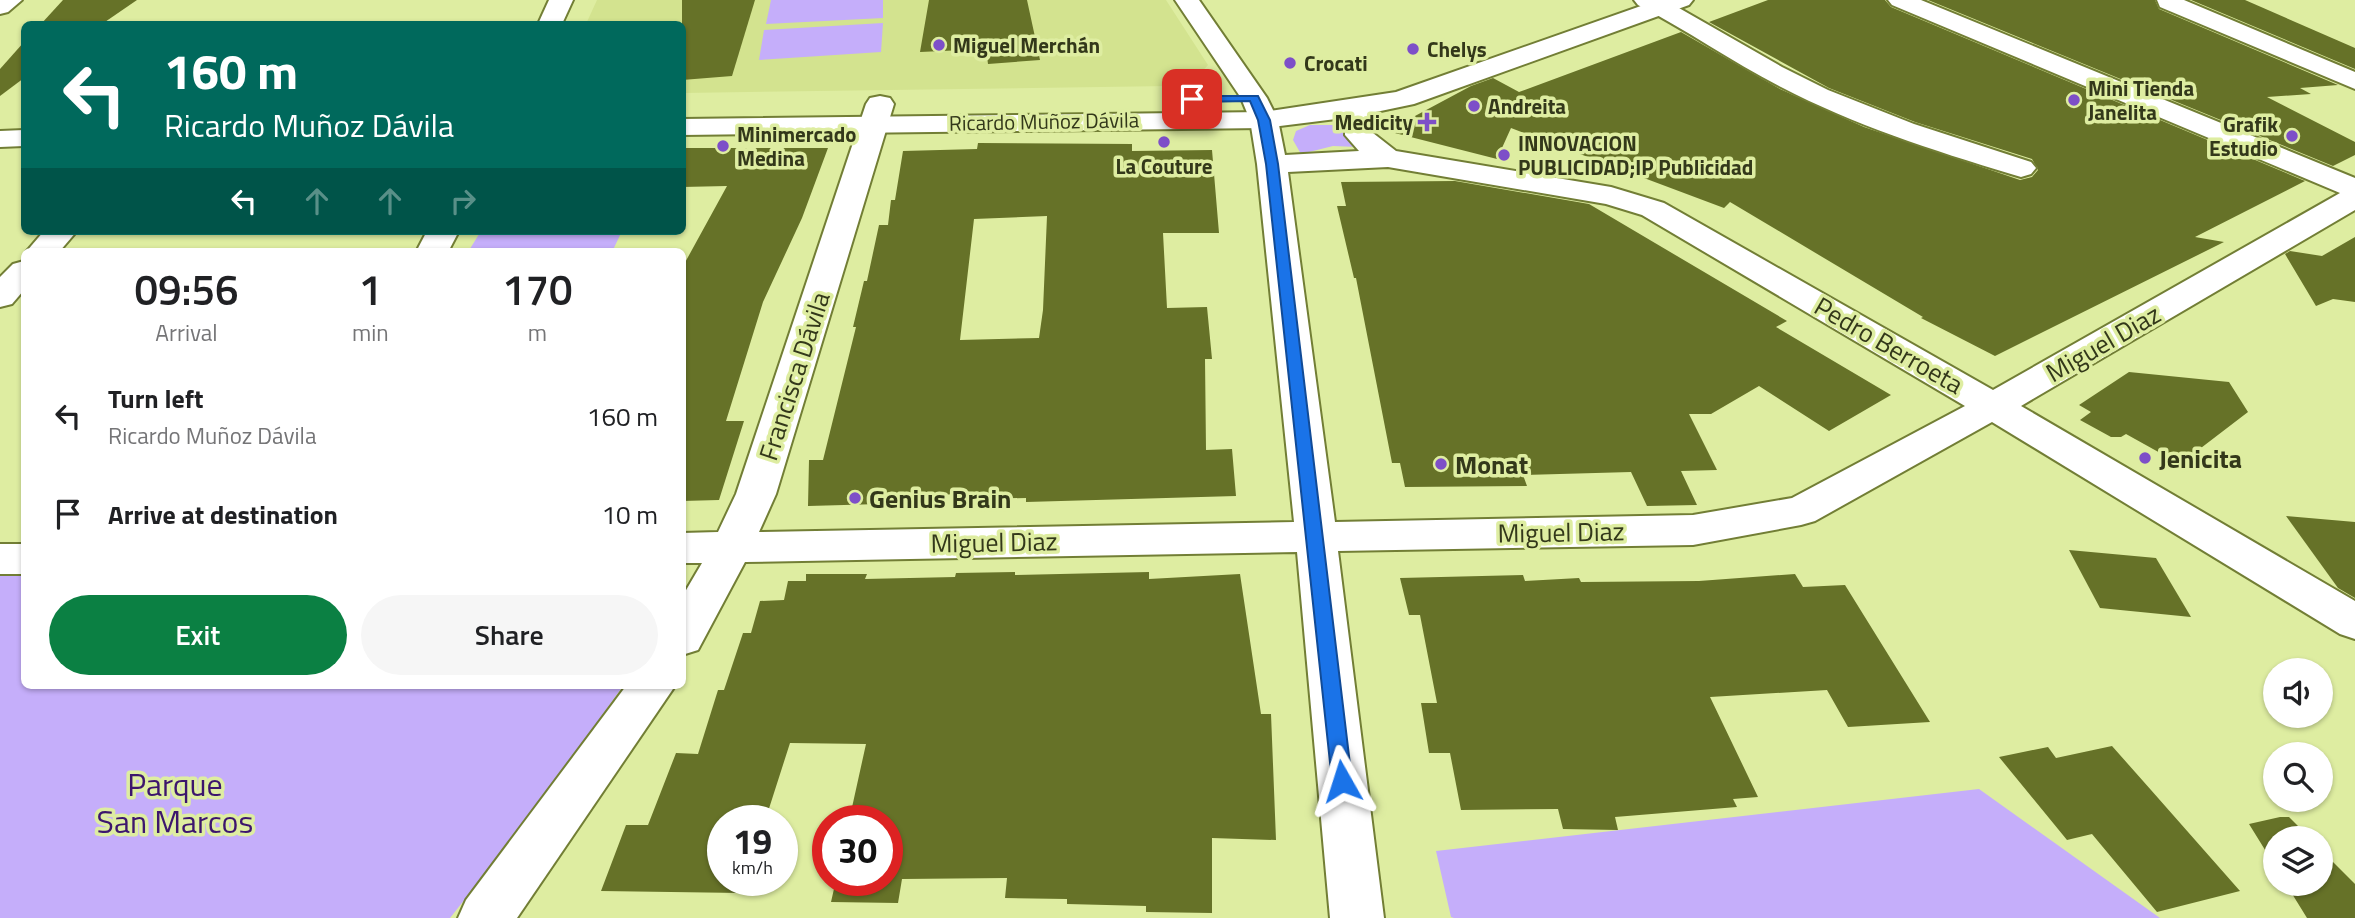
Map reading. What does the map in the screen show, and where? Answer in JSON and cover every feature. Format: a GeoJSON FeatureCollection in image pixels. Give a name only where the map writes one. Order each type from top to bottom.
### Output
{"type":"FeatureCollection","features":[{"type":"Feature","properties":{"kind":"street"},"geometry":{"type":"LineString","coordinates":[[0,7],[10,0]]}},
{"type":"Feature","properties":{"kind":"street"},"geometry":{"type":"LineString","coordinates":[[551,21],[561,0]]}},
{"type":"Feature","properties":{"kind":"street"},"geometry":{"type":"LineString","coordinates":[[1187,0],[1259,109],[1272,164],[1316,535],[1357,918]]}},
{"type":"Feature","properties":{"kind":"street","name":"Ricardo Muñoz Dávila"},"geometry":{"type":"LineString","coordinates":[[1259,109],[1381,81],[1617,0]]}},
{"type":"Feature","properties":{"kind":"street"},"geometry":{"type":"LineString","coordinates":[[1900,0],[2355,189]]}},
{"type":"Feature","properties":{"kind":"street"},"geometry":{"type":"LineString","coordinates":[[1663,2],[1742,56],[1794,84],[1897,128],[2021,167]]}},
{"type":"Feature","properties":{"kind":"street","name":"Ricardo Muñoz Dávila"},"geometry":{"type":"LineString","coordinates":[[686,127],[876,114],[1360,109],[1404,98],[1663,2]]}},
{"type":"Feature","properties":{"kind":"street"},"geometry":{"type":"LineString","coordinates":[[2168,2],[2355,81]]}},
{"type":"Feature","properties":{"kind":"street","name":"Ricardo Muñoz Dávila"},"geometry":{"type":"LineString","coordinates":[[686,106],[876,114]]}},
{"type":"Feature","properties":{"kind":"street","name":"Pedro Berroeta"},"geometry":{"type":"LineString","coordinates":[[1360,109],[1359,135],[1388,158]]}},
{"type":"Feature","properties":{"kind":"street","name":"Francisca Dávila"},"geometry":{"type":"LineString","coordinates":[[686,631],[732,547],[767,459],[876,114]]}},
{"type":"Feature","properties":{"kind":"street"},"geometry":{"type":"LineString","coordinates":[[0,116],[21,116]]}},
{"type":"Feature","properties":{"kind":"street"},"geometry":{"type":"LineString","coordinates":[[0,139],[21,138]]}},
{"type":"Feature","properties":{"kind":"street","name":"Pedro Berroeta"},"geometry":{"type":"LineString","coordinates":[[1272,164],[1388,158],[1611,196],[1653,209],[1993,406],[2355,622]]}},
{"type":"Feature","properties":{"kind":"street","name":"Miguel Diaz"},"geometry":{"type":"LineString","coordinates":[[686,548],[1693,530],[1801,511],[1993,406],[2355,197]]}},
{"type":"Feature","properties":{"kind":"street"},"geometry":{"type":"LineString","coordinates":[[46,248],[57,235]]}},
{"type":"Feature","properties":{"kind":"street"},"geometry":{"type":"LineString","coordinates":[[0,559],[21,559]]}},
{"type":"Feature","properties":{"kind":"street"},"geometry":{"type":"LineString","coordinates":[[485,918],[650,689]]}},
{"type":"Feature","properties":{"kind":"shaded area","name":"Miguel Merchán"},"geometry":{"type":"Polygon","coordinates":[[[597,0],[1166,0],[1208,65],[1196,78],[1169,86],[686,93],[686,21],[587,21],[597,0]]]}},
{"type":"Feature","properties":{"kind":"green space"},"geometry":{"type":"Polygon","coordinates":[[[771,0],[883,0],[883,18],[766,24],[771,0]]]}},
{"type":"Feature","properties":{"kind":"green space"},"geometry":{"type":"Polygon","coordinates":[[[883,23],[881,52],[759,60],[764,30],[883,23]]]}},
{"type":"Feature","properties":{"kind":"green space"},"geometry":{"type":"Polygon","coordinates":[[[1310,125],[1340,125],[1345,137],[1358,147],[1333,146],[1301,154],[1293,140],[1296,131],[1310,125]]]}},
{"type":"Feature","properties":{"kind":"green space"},"geometry":{"type":"Polygon","coordinates":[[[479,235],[620,235],[614,248],[470,248],[479,235]]]}},
{"type":"Feature","properties":{"kind":"green space","name":"Parque San Marcos"},"geometry":{"type":"Polygon","coordinates":[[[21,569],[21,689],[621,689],[526,822],[450,918],[0,918],[0,570],[21,569]]]}},
{"type":"Feature","properties":{"kind":"green space"},"geometry":{"type":"Polygon","coordinates":[[[1979,789],[2160,918],[1454,918],[1451,917],[1436,851],[1979,789]]]}},
{"type":"Feature","properties":{"kind":"building"},"geometry":{"type":"Polygon","coordinates":[[[63,0],[137,0],[106,21],[44,21],[63,0]]]}},
{"type":"Feature","properties":{"kind":"building"},"geometry":{"type":"Polygon","coordinates":[[[682,0],[755,0],[732,76],[686,80],[686,21],[682,21],[682,0]]]}},
{"type":"Feature","properties":{"kind":"building"},"geometry":{"type":"Polygon","coordinates":[[[929,0],[1027,0],[1040,60],[988,64],[986,49],[920,52],[929,0]]]}},
{"type":"Feature","properties":{"kind":"building"},"geometry":{"type":"Polygon","coordinates":[[[1768,0],[1885,0],[1891,7],[2305,181],[2195,237],[2224,242],[1995,356],[1921,318],[1923,317],[1730,202],[1724,208],[1511,128],[1497,159],[1387,131],[1471,86],[1493,78],[1519,92],[1681,32],[1780,89],[1864,127],[2020,180],[2032,177],[2038,170],[2032,159],[1915,122],[1829,88],[1709,22],[1768,0]]]}},
{"type":"Feature","properties":{"kind":"building"},"geometry":{"type":"Polygon","coordinates":[[[1928,0],[2155,0],[2159,9],[2338,85],[2300,88],[2311,94],[2267,97],[2355,142],[2355,155],[2333,166],[1928,0]]]}},
{"type":"Feature","properties":{"kind":"building"},"geometry":{"type":"Polygon","coordinates":[[[2191,0],[2245,0],[2355,48],[2355,69],[2191,0]]]}},
{"type":"Feature","properties":{"kind":"building"},"geometry":{"type":"Polygon","coordinates":[[[21,45],[21,80],[0,96],[0,69],[21,45]]]}},
{"type":"Feature","properties":{"kind":"building"},"geometry":{"type":"Polygon","coordinates":[[[978,143],[1132,144],[1132,151],[1212,150],[1219,233],[1163,233],[1167,308],[1207,307],[1212,359],[1205,359],[1206,450],[1232,449],[1236,496],[1026,502],[1026,498],[959,499],[960,494],[882,497],[880,504],[808,506],[809,460],[823,460],[856,327],[853,327],[864,281],[867,281],[879,225],[888,225],[903,151],[977,149],[978,143]],[[1047,216],[974,219],[960,340],[1039,338],[1043,310],[1047,216]]]}},
{"type":"Feature","properties":{"kind":"building"},"geometry":{"type":"Polygon","coordinates":[[[686,148],[828,148],[802,218],[763,302],[726,421],[744,421],[719,500],[686,501],[686,261],[727,186],[686,187],[686,148]]]}},
{"type":"Feature","properties":{"kind":"building"},"geometry":{"type":"Polygon","coordinates":[[[1455,181],[1589,204],[1787,321],[1776,327],[1891,395],[1829,431],[1759,386],[1711,414],[1689,414],[1717,470],[1681,471],[1697,505],[1647,506],[1631,472],[1523,475],[1527,486],[1405,487],[1400,463],[1392,463],[1356,278],[1337,206],[1346,206],[1341,182],[1455,181]]]}},
{"type":"Feature","properties":{"kind":"building"},"geometry":{"type":"Polygon","coordinates":[[[2355,237],[2355,302],[2333,299],[2316,306],[2285,254],[2290,251],[2322,256],[2355,237]]]}},
{"type":"Feature","properties":{"kind":"building"},"geometry":{"type":"Polygon","coordinates":[[[2129,372],[2229,382],[2248,412],[2180,464],[2126,434],[2111,437],[2080,420],[2091,412],[2079,405],[2129,372]]]}},
{"type":"Feature","properties":{"kind":"building"},"geometry":{"type":"Polygon","coordinates":[[[2286,516],[2355,522],[2355,598],[2338,588],[2286,516]]]}},
{"type":"Feature","properties":{"kind":"building"},"geometry":{"type":"Polygon","coordinates":[[[2069,550],[2156,558],[2191,617],[2100,608],[2069,550]]]}},
{"type":"Feature","properties":{"kind":"building"},"geometry":{"type":"Polygon","coordinates":[[[1015,572],[1015,575],[1149,572],[1149,579],[1240,574],[1261,714],[1271,714],[1276,840],[1212,838],[1212,913],[1146,912],[1146,906],[1067,904],[1067,899],[1005,898],[1007,878],[903,879],[903,805],[853,805],[866,744],[790,743],[770,805],[707,805],[707,893],[601,891],[626,825],[648,825],[676,753],[698,754],[718,690],[724,690],[743,633],[751,633],[760,601],[784,600],[788,581],[806,581],[806,574],[867,574],[865,579],[955,577],[956,573],[1015,572]]]}},
{"type":"Feature","properties":{"kind":"building"},"geometry":{"type":"Polygon","coordinates":[[[1795,574],[1803,587],[1845,585],[1930,722],[1848,727],[1827,690],[1710,697],[1758,797],[1733,799],[1737,807],[1615,817],[1618,830],[1563,829],[1558,809],[1461,810],[1450,753],[1429,753],[1421,703],[1437,703],[1420,615],[1409,615],[1400,578],[1523,575],[1525,581],[1579,578],[1581,582],[1699,581],[1795,574]]]}},
{"type":"Feature","properties":{"kind":"building"},"geometry":{"type":"Polygon","coordinates":[[[2112,746],[2240,891],[2157,912],[2092,834],[2067,840],[1999,757],[2048,747],[2056,758],[2112,746]]]}},
{"type":"Feature","properties":{"kind":"building"},"geometry":{"type":"Polygon","coordinates":[[[2289,817],[2298,826],[2263,826],[2263,847],[2249,824],[2289,817]]]}},
{"type":"Feature","properties":{"kind":"building"},"geometry":{"type":"Polygon","coordinates":[[[2333,862],[2355,884],[2355,918],[2307,918],[2293,896],[2333,896],[2333,862]]]}},
{"type":"Feature","properties":{"kind":"building"},"geometry":{"type":"Polygon","coordinates":[[[832,896],[899,896],[898,903],[831,902],[832,896]]]}},
{"type":"Feature","properties":{"kind":"place","name":"Miguel Merchán"},"geometry":{"type":"Point","coordinates":[939,45]}},
{"type":"Feature","properties":{"kind":"place","name":"Chelys"},"geometry":{"type":"Point","coordinates":[1413,49]}},
{"type":"Feature","properties":{"kind":"place","name":"Crocati"},"geometry":{"type":"Point","coordinates":[1290,63]}},
{"type":"Feature","properties":{"kind":"place","name":"Mini Tienda Janelita"},"geometry":{"type":"Point","coordinates":[2074,100]}},
{"type":"Feature","properties":{"kind":"place","name":"Andreita"},"geometry":{"type":"Point","coordinates":[1474,106]}},
{"type":"Feature","properties":{"kind":"place","name":"Medicity"},"geometry":{"type":"Point","coordinates":[1427,122]}},
{"type":"Feature","properties":{"kind":"place","name":"Grafik Estudio"},"geometry":{"type":"Point","coordinates":[2292,136]}},
{"type":"Feature","properties":{"kind":"place","name":"La Couture"},"geometry":{"type":"Point","coordinates":[1164,142]}},
{"type":"Feature","properties":{"kind":"place","name":"Minimercado Medina"},"geometry":{"type":"Point","coordinates":[723,146]}},
{"type":"Feature","properties":{"kind":"place","name":"INNOVACION PUBLICIDAD;IP Publicidad"},"geometry":{"type":"Point","coordinates":[1504,155]}},
{"type":"Feature","properties":{"kind":"place","name":"Jenicita"},"geometry":{"type":"Point","coordinates":[2145,458]}},
{"type":"Feature","properties":{"kind":"place","name":"Monat"},"geometry":{"type":"Point","coordinates":[1441,464]}},
{"type":"Feature","properties":{"kind":"place","name":"Genius Brain"},"geometry":{"type":"Point","coordinates":[855,498]}},
{"type":"Feature","properties":{"kind":"route"},"geometry":{"type":"LineString","coordinates":[[1192,99],[1254,98],[1264,120],[1272,164],[1307,456],[1342,781]]}}]}
